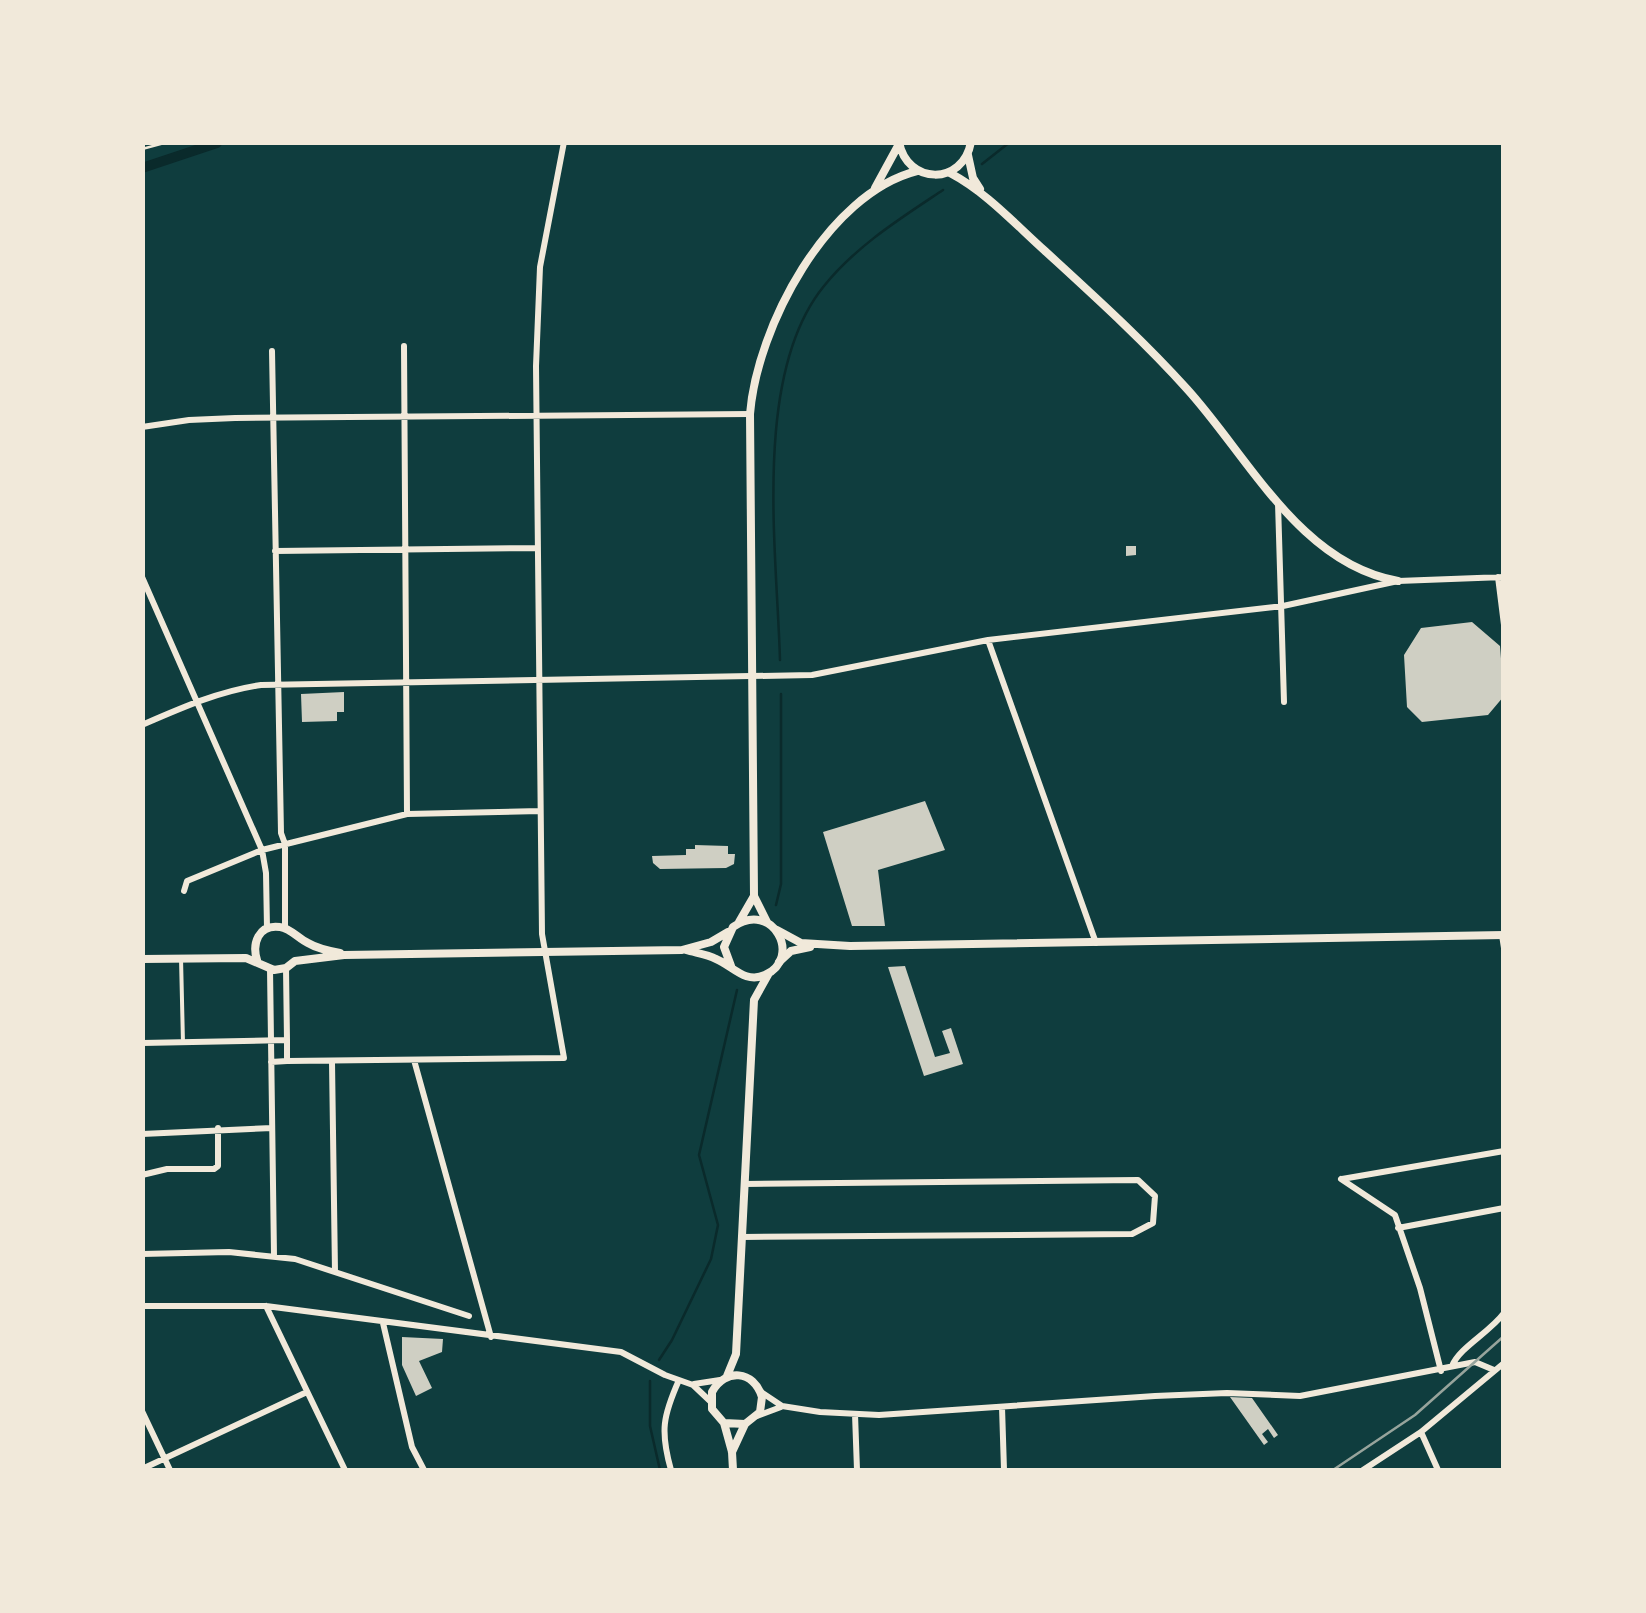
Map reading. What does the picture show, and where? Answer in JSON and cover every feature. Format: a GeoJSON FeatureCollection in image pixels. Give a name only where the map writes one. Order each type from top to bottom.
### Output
{"type":"FeatureCollection","features":[{"type":"Feature","properties":{"kind":"main road"},"geometry":{"type":"LineString","coordinates":[[971,142],[968,155],[973,178],[982,193]]}},
{"type":"Feature","properties":{"kind":"main road"},"geometry":{"type":"LineString","coordinates":[[899,143],[905,160],[918,171],[934,176],[950,173],[968,155]]}},
{"type":"Feature","properties":{"kind":"main road"},"geometry":{"type":"LineString","coordinates":[[874,190],[899,143]]}},
{"type":"Feature","properties":{"kind":"main road"},"geometry":{"type":"LineString","coordinates":[[766,922],[754,896],[750,414],[762,355],[796,280],[823,241],[874,190],[897,176],[918,171]]}},
{"type":"Feature","properties":{"kind":"main road"},"geometry":{"type":"LineString","coordinates":[[950,173],[982,193],[1086,288],[1187,389],[1310,536],[1363,570],[1398,581]]}},
{"type":"Feature","properties":{"kind":"main road"},"geometry":{"type":"LineString","coordinates":[[682,950],[711,942],[728,932],[740,922],[754,896]]}},
{"type":"Feature","properties":{"kind":"main road"},"geometry":{"type":"LineString","coordinates":[[740,922],[766,922],[801,942],[820,946]]}},
{"type":"Feature","properties":{"kind":"main road"},"geometry":{"type":"LineString","coordinates":[[222,957],[255,944],[267,928],[286,928],[314,946],[344,954]]}},
{"type":"Feature","properties":{"kind":"main road"},"geometry":{"type":"LineString","coordinates":[[776,930],[783,948],[780,962]]}},
{"type":"Feature","properties":{"kind":"main road"},"geometry":{"type":"LineString","coordinates":[[728,932],[724,947],[730,966]]}},
{"type":"Feature","properties":{"kind":"main road"},"geometry":{"type":"LineString","coordinates":[[733,1470],[724,1423],[711,1402],[714,1388],[736,1354],[754,1000],[769,973],[791,952],[820,946],[1503,935]]}},
{"type":"Feature","properties":{"kind":"main road"},"geometry":{"type":"LineString","coordinates":[[290,964],[298,949],[294,936]]}},
{"type":"Feature","properties":{"kind":"main road"},"geometry":{"type":"LineString","coordinates":[[255,944],[257,960]]}},
{"type":"Feature","properties":{"kind":"main road"},"geometry":{"type":"LineString","coordinates":[[142,958],[257,960],[270,969],[344,954],[682,950],[713,957],[730,966],[754,1000]]}},
{"type":"Feature","properties":{"kind":"main road"},"geometry":{"type":"LineString","coordinates":[[739,974],[755,978],[769,973]]}},
{"type":"Feature","properties":{"kind":"main road"},"geometry":{"type":"LineString","coordinates":[[732,1452],[745,1424],[757,1416],[762,1402],[761,1392],[747,1377],[736,1354]]}},
{"type":"Feature","properties":{"kind":"main road"},"geometry":{"type":"LineString","coordinates":[[723,1378],[747,1377]]}},
{"type":"Feature","properties":{"kind":"main road"},"geometry":{"type":"LineString","coordinates":[[724,1423],[745,1424]]}},
{"type":"Feature","properties":{"kind":"street"},"geometry":{"type":"LineString","coordinates":[[271,1062],[564,1058],[545,952],[536,414],[538,290],[564,142]]}},
{"type":"Feature","properties":{"kind":"street"},"geometry":{"type":"LineString","coordinates":[[404,346],[407,814]]}},
{"type":"Feature","properties":{"kind":"street"},"geometry":{"type":"LineString","coordinates":[[272,351],[286,928]]}},
{"type":"Feature","properties":{"kind":"street"},"geometry":{"type":"LineString","coordinates":[[142,428],[190,420],[274,418],[750,414]]}},
{"type":"Feature","properties":{"kind":"street"},"geometry":{"type":"LineString","coordinates":[[1278,501],[1284,702]]}},
{"type":"Feature","properties":{"kind":"street"},"geometry":{"type":"LineString","coordinates":[[276,551],[536,548]]}},
{"type":"Feature","properties":{"kind":"street"},"geometry":{"type":"LineString","coordinates":[[1356,590],[1364,580],[1363,570]]}},
{"type":"Feature","properties":{"kind":"street"},"geometry":{"type":"LineString","coordinates":[[143,577],[262,850],[267,928]]}},
{"type":"Feature","properties":{"kind":"street"},"geometry":{"type":"LineString","coordinates":[[142,725],[237,688],[278,684],[812,675],[988,640],[1283,606],[1398,581],[1501,577],[1504,625]]}},
{"type":"Feature","properties":{"kind":"street"},"geometry":{"type":"LineString","coordinates":[[988,640],[1096,943]]}},
{"type":"Feature","properties":{"kind":"street"},"geometry":{"type":"LineString","coordinates":[[184,891],[187,881],[262,850],[407,814],[540,811]]}},
{"type":"Feature","properties":{"kind":"street"},"geometry":{"type":"LineString","coordinates":[[1503,935],[1504,948]]}},
{"type":"Feature","properties":{"kind":"street"},"geometry":{"type":"LineString","coordinates":[[181,958],[183,1043]]}},
{"type":"Feature","properties":{"kind":"street"},"geometry":{"type":"LineString","coordinates":[[288,1062],[290,964]]}},
{"type":"Feature","properties":{"kind":"street"},"geometry":{"type":"LineString","coordinates":[[270,969],[274,1255]]}},
{"type":"Feature","properties":{"kind":"street"},"geometry":{"type":"LineString","coordinates":[[142,1043],[287,1040]]}},
{"type":"Feature","properties":{"kind":"street"},"geometry":{"type":"LineString","coordinates":[[414,1060],[491,1338]]}},
{"type":"Feature","properties":{"kind":"street"},"geometry":{"type":"LineString","coordinates":[[332,1062],[335,1272]]}},
{"type":"Feature","properties":{"kind":"street"},"geometry":{"type":"LineString","coordinates":[[142,1174],[167,1169],[214,1169],[218,1166],[218,1128]]}},
{"type":"Feature","properties":{"kind":"street"},"geometry":{"type":"LineString","coordinates":[[142,1134],[272,1128]]}},
{"type":"Feature","properties":{"kind":"street"},"geometry":{"type":"LineString","coordinates":[[1442,1371],[1420,1288],[1394,1215],[1341,1179],[1504,1151]]}},
{"type":"Feature","properties":{"kind":"street"},"geometry":{"type":"LineString","coordinates":[[742,1237],[1132,1234],[1153,1223],[1155,1196],[1138,1180],[744,1184]]}},
{"type":"Feature","properties":{"kind":"street"},"geometry":{"type":"LineString","coordinates":[[1398,1228],[1504,1208]]}},
{"type":"Feature","properties":{"kind":"street"},"geometry":{"type":"LineString","coordinates":[[142,1254],[274,1255],[468,1316],[483,1311]]}},
{"type":"Feature","properties":{"kind":"street"},"geometry":{"type":"LineString","coordinates":[[142,1306],[266,1306],[621,1352],[693,1384],[723,1378]]}},
{"type":"Feature","properties":{"kind":"street"},"geometry":{"type":"LineString","coordinates":[[266,1306],[341,1469]]}},
{"type":"Feature","properties":{"kind":"street"},"geometry":{"type":"LineString","coordinates":[[1452,1366],[1456,1355],[1490,1330],[1504,1313]]}},
{"type":"Feature","properties":{"kind":"street"},"geometry":{"type":"LineString","coordinates":[[468,1316],[468,1334]]}},
{"type":"Feature","properties":{"kind":"street"},"geometry":{"type":"LineString","coordinates":[[383,1323],[412,1447],[424,1470]]}},
{"type":"Feature","properties":{"kind":"street"},"geometry":{"type":"LineString","coordinates":[[761,1392],[782,1406],[855,1414],[1227,1393],[1300,1396],[1475,1362],[1494,1370]]}},
{"type":"Feature","properties":{"kind":"street"},"geometry":{"type":"LineString","coordinates":[[1363,1470],[1421,1432],[1504,1362]]}},
{"type":"Feature","properties":{"kind":"street"},"geometry":{"type":"LineString","coordinates":[[670,1470],[663,1415],[679,1380]]}},
{"type":"Feature","properties":{"kind":"street"},"geometry":{"type":"LineString","coordinates":[[693,1384],[711,1402]]}},
{"type":"Feature","properties":{"kind":"street"},"geometry":{"type":"LineString","coordinates":[[142,1469],[308,1392]]}},
{"type":"Feature","properties":{"kind":"street"},"geometry":{"type":"LineString","coordinates":[[757,1416],[782,1406]]}},
{"type":"Feature","properties":{"kind":"street"},"geometry":{"type":"LineString","coordinates":[[1002,1407],[1004,1470]]}},
{"type":"Feature","properties":{"kind":"street"},"geometry":{"type":"LineString","coordinates":[[142,1411],[170,1470]]}},
{"type":"Feature","properties":{"kind":"street"},"geometry":{"type":"LineString","coordinates":[[855,1414],[858,1470]]}},
{"type":"Feature","properties":{"kind":"street"},"geometry":{"type":"LineString","coordinates":[[1421,1432],[1438,1470]]}},
{"type":"Feature","properties":{"kind":"path"},"geometry":{"type":"LineString","coordinates":[[142,148],[168,142]]}},
{"type":"Feature","properties":{"kind":"building"},"geometry":{"type":"Polygon","coordinates":[[[1126,546],[1136,546],[1136,555],[1126,556],[1126,546]]]}},
{"type":"Feature","properties":{"kind":"building"},"geometry":{"type":"Polygon","coordinates":[[[1472,622],[1500,646],[1504,696],[1488,715],[1422,722],[1407,707],[1404,655],[1421,628],[1472,622]]]}},
{"type":"Feature","properties":{"kind":"building"},"geometry":{"type":"Polygon","coordinates":[[[344,692],[344,712],[337,712],[337,721],[302,722],[301,694],[344,692]]]}},
{"type":"Feature","properties":{"kind":"building"},"geometry":{"type":"Polygon","coordinates":[[[925,801],[945,850],[878,870],[885,926],[852,926],[823,832],[925,801]]]}},
{"type":"Feature","properties":{"kind":"building"},"geometry":{"type":"Polygon","coordinates":[[[695,845],[728,846],[728,854],[735,854],[734,864],[726,868],[660,869],[653,863],[652,856],[686,855],[686,849],[695,849],[695,845]]]}},
{"type":"Feature","properties":{"kind":"building"},"geometry":{"type":"Polygon","coordinates":[[[905,966],[935,1057],[950,1053],[942,1031],[951,1028],[963,1064],[924,1076],[888,967],[905,966]]]}},
{"type":"Feature","properties":{"kind":"building"},"geometry":{"type":"Polygon","coordinates":[[[402,1337],[443,1339],[442,1352],[419,1361],[432,1388],[416,1396],[402,1365],[402,1337]]]}},
{"type":"Feature","properties":{"kind":"building"},"geometry":{"type":"Polygon","coordinates":[[[1230,1397],[1252,1398],[1278,1435],[1274,1438],[1268,1429],[1262,1434],[1268,1442],[1264,1445],[1230,1397]]]}},
{"type":"Feature","properties":{"kind":"waterway"},"geometry":{"type":"LineString","coordinates":[[982,164],[1010,142]]}},
{"type":"Feature","properties":{"kind":"waterway"},"geometry":{"type":"LineString","coordinates":[[142,168],[217,143]]}},
{"type":"Feature","properties":{"kind":"waterway"},"geometry":{"type":"LineString","coordinates":[[780,660],[774,466],[786,366],[801,323],[824,286],[850,258],[943,190]]}},
{"type":"Feature","properties":{"kind":"waterway"},"geometry":{"type":"LineString","coordinates":[[776,905],[781,884],[781,694]]}},
{"type":"Feature","properties":{"kind":"waterway"},"geometry":{"type":"LineString","coordinates":[[659,1360],[711,1259],[718,1225],[699,1155],[737,990]]}},
{"type":"Feature","properties":{"kind":"waterway"},"geometry":{"type":"LineString","coordinates":[[650,1381],[650,1426],[660,1470]]}},
{"type":"Feature","properties":{"kind":"railway"},"geometry":{"type":"LineString","coordinates":[[1333,1470],[1415,1415],[1504,1336]]}}]}
